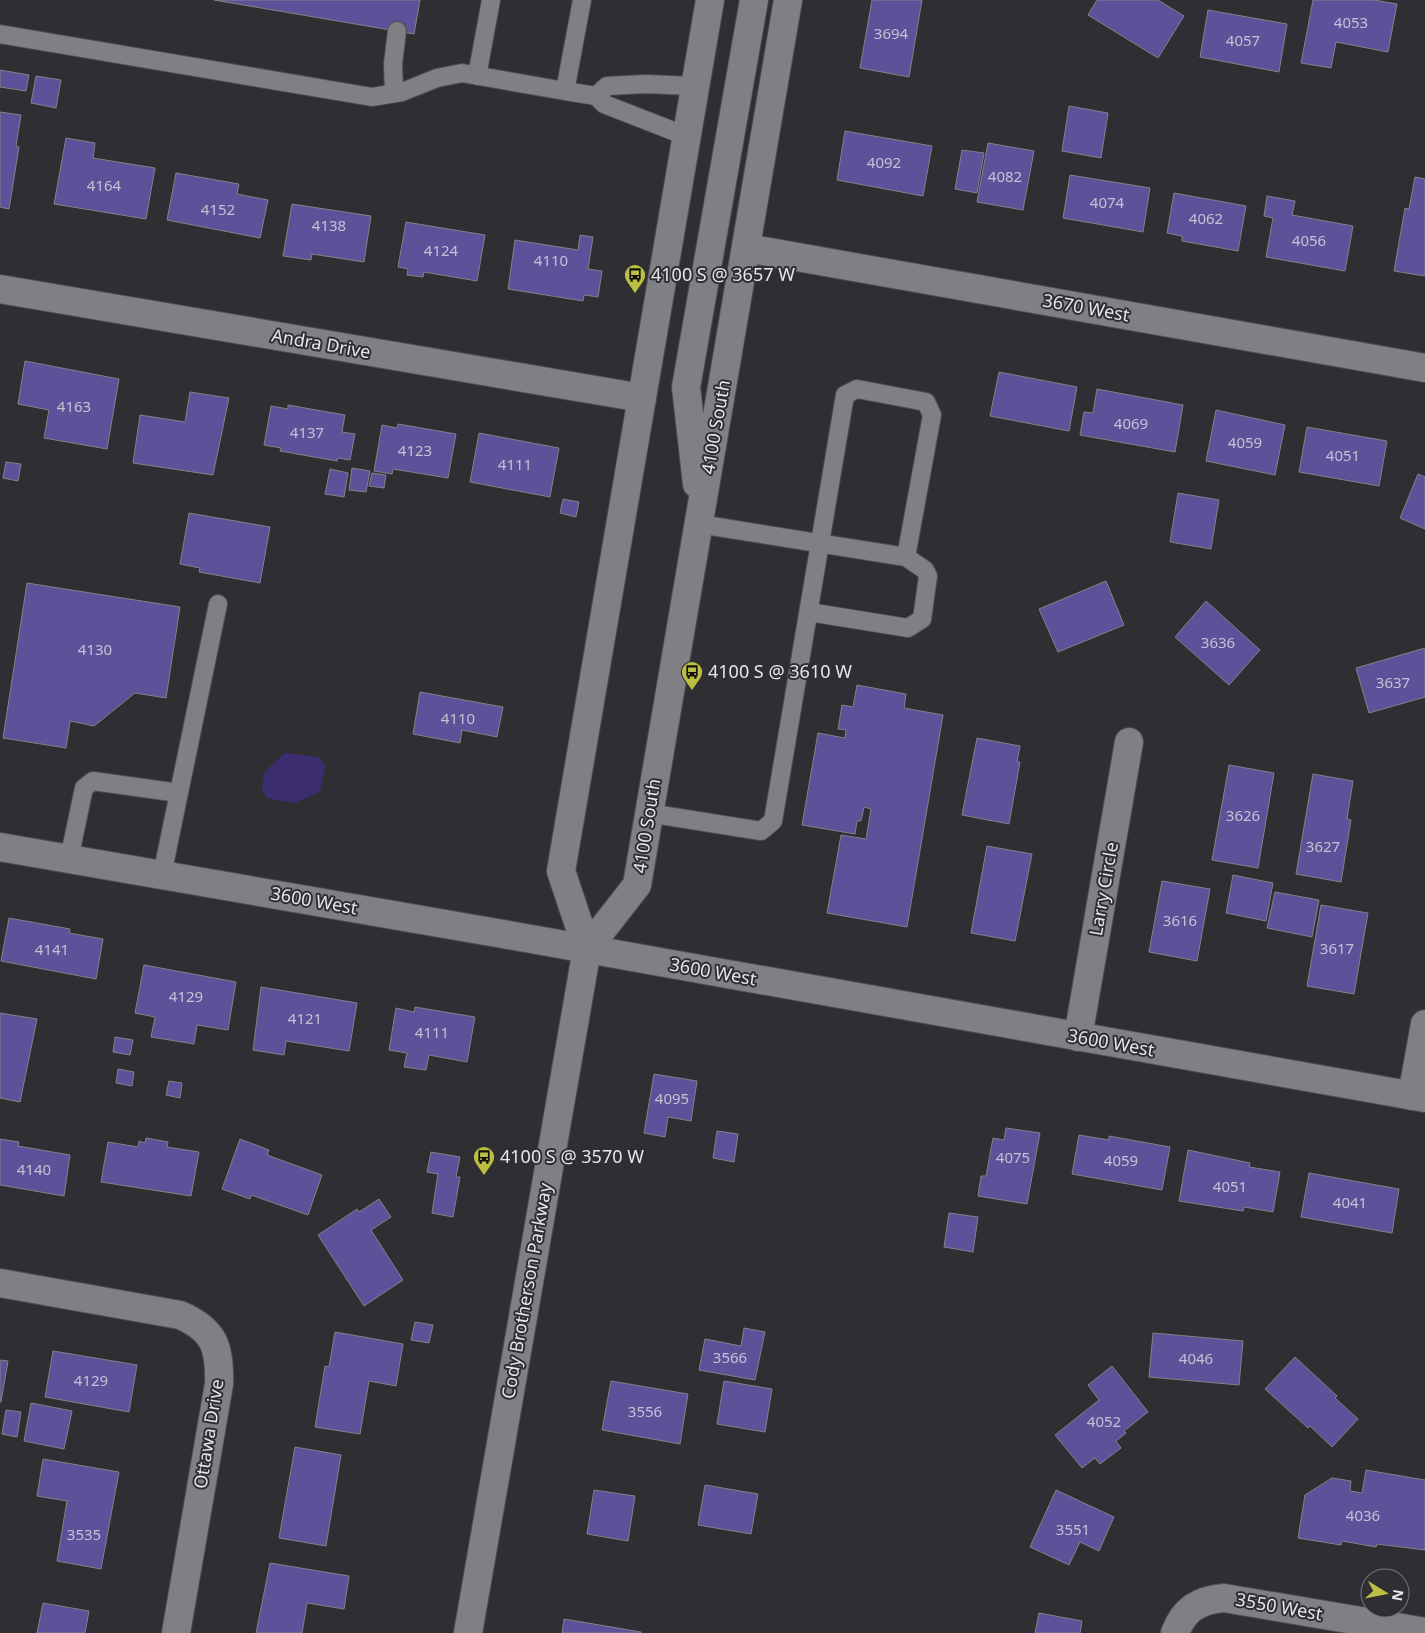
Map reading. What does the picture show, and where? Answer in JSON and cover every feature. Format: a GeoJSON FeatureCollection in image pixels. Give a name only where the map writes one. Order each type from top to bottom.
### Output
{"type":"FeatureCollection","features":[{"type":"Feature","properties":{"kind":"street"},"geometry":{"type":"LineString","coordinates":[[587,949],[561,871],[710,0]]}},
{"type":"Feature","properties":{"kind":"street"},"geometry":{"type":"LineString","coordinates":[[699,520],[686,387],[754,0]]}},
{"type":"Feature","properties":{"kind":"street","name":"4100 South"},"geometry":{"type":"LineString","coordinates":[[587,949],[637,885],[788,0]]}},
{"type":"Feature","properties":{"kind":"street","name":"3670 West"},"geometry":{"type":"LineString","coordinates":[[746,248],[1425,368]]}},
{"type":"Feature","properties":{"kind":"street","name":"Andra Drive"},"geometry":{"type":"LineString","coordinates":[[0,289],[642,398]]}},
{"type":"Feature","properties":{"kind":"street","name":"Larry Circle"},"geometry":{"type":"LineString","coordinates":[[1078,1037],[1130,742]]}},
{"type":"Feature","properties":{"kind":"street","name":"3600 West"},"geometry":{"type":"LineString","coordinates":[[0,847],[1419,1097]]}},
{"type":"Feature","properties":{"kind":"street","name":"Cody Brotherson Parkway"},"geometry":{"type":"LineString","coordinates":[[468,1633],[587,949]]}},
{"type":"Feature","properties":{"kind":"street"},"geometry":{"type":"LineString","coordinates":[[1419,1097],[1425,1024]]}},
{"type":"Feature","properties":{"kind":"street","name":"Ottawa Drive"},"geometry":{"type":"LineString","coordinates":[[0,1283],[162,1311],[197,1323],[210,1335],[217,1349],[220,1366],[219,1384],[176,1633]]}},
{"type":"Feature","properties":{"kind":"street","name":"3550 West"},"geometry":{"type":"LineString","coordinates":[[1175,1633],[1182,1616],[1193,1605],[1208,1599],[1224,1598],[1425,1632]]}},
{"type":"Feature","properties":{"kind":"lane"},"geometry":{"type":"LineString","coordinates":[[477,76],[491,0]]}},
{"type":"Feature","properties":{"kind":"lane"},"geometry":{"type":"LineString","coordinates":[[565,92],[582,0]]}},
{"type":"Feature","properties":{"kind":"lane"},"geometry":{"type":"LineString","coordinates":[[394,94],[393,64],[397,31]]}},
{"type":"Feature","properties":{"kind":"lane"},"geometry":{"type":"LineString","coordinates":[[0,34],[372,97],[402,92],[437,78],[462,73],[596,96],[604,104],[686,136]]}},
{"type":"Feature","properties":{"kind":"lane"},"geometry":{"type":"LineString","coordinates":[[596,96],[607,86],[645,84],[694,86]]}},
{"type":"Feature","properties":{"kind":"lane"},"geometry":{"type":"LineString","coordinates":[[648,813],[761,831],[773,820],[845,395],[857,389],[926,402],[932,415],[906,557]]}},
{"type":"Feature","properties":{"kind":"lane"},"geometry":{"type":"LineString","coordinates":[[699,520],[820,544],[906,557],[925,570],[928,576],[922,619],[908,628],[808,612]]}},
{"type":"Feature","properties":{"kind":"lane"},"geometry":{"type":"LineString","coordinates":[[162,875],[218,604]]}},
{"type":"Feature","properties":{"kind":"lane"},"geometry":{"type":"LineString","coordinates":[[70,859],[84,788],[93,781],[179,793]]}},
{"type":"Feature","properties":{"kind":"shaded area"},"geometry":{"type":"Polygon","coordinates":[[[285,753],[319,757],[325,766],[320,792],[294,803],[267,798],[262,790],[264,772],[285,753]]]}},
{"type":"Feature","properties":{"kind":"building"},"geometry":{"type":"Polygon","coordinates":[[[214,0],[420,0],[414,34],[214,0]]]}},
{"type":"Feature","properties":{"kind":"building"},"geometry":{"type":"Polygon","coordinates":[[[872,0],[922,0],[909,77],[860,68],[872,0]]]}},
{"type":"Feature","properties":{"kind":"building"},"geometry":{"type":"Polygon","coordinates":[[[1097,0],[1158,0],[1184,16],[1158,58],[1088,15],[1097,0]]]}},
{"type":"Feature","properties":{"kind":"building"},"geometry":{"type":"Polygon","coordinates":[[[1313,0],[1374,0],[1397,4],[1388,52],[1336,42],[1331,68],[1301,63],[1313,0]]]}},
{"type":"Feature","properties":{"kind":"building"},"geometry":{"type":"Polygon","coordinates":[[[1208,10],[1287,24],[1279,72],[1200,57],[1208,10]]]}},
{"type":"Feature","properties":{"kind":"building"},"geometry":{"type":"Polygon","coordinates":[[[0,70],[29,75],[26,91],[0,87],[0,70]]]}},
{"type":"Feature","properties":{"kind":"building"},"geometry":{"type":"Polygon","coordinates":[[[36,76],[61,80],[56,108],[31,103],[36,76]]]}},
{"type":"Feature","properties":{"kind":"building"},"geometry":{"type":"Polygon","coordinates":[[[1069,106],[1108,113],[1101,158],[1062,151],[1069,106]]]}},
{"type":"Feature","properties":{"kind":"building"},"geometry":{"type":"Polygon","coordinates":[[[0,112],[21,115],[16,146],[19,147],[9,209],[0,207],[0,112]]]}},
{"type":"Feature","properties":{"kind":"building"},"geometry":{"type":"Polygon","coordinates":[[[845,131],[932,146],[923,196],[837,180],[845,131]]]}},
{"type":"Feature","properties":{"kind":"building"},"geometry":{"type":"Polygon","coordinates":[[[66,138],[95,143],[93,158],[155,168],[146,219],[54,204],[66,138]]]}},
{"type":"Feature","properties":{"kind":"building"},"geometry":{"type":"Polygon","coordinates":[[[988,143],[1034,151],[1023,210],[977,202],[988,143]]]}},
{"type":"Feature","properties":{"kind":"building"},"geometry":{"type":"Polygon","coordinates":[[[962,150],[984,153],[977,193],[955,189],[962,150]]]}},
{"type":"Feature","properties":{"kind":"building"},"geometry":{"type":"Polygon","coordinates":[[[176,173],[239,184],[237,194],[268,200],[260,238],[167,220],[176,173]]]}},
{"type":"Feature","properties":{"kind":"building"},"geometry":{"type":"Polygon","coordinates":[[[1070,175],[1150,188],[1143,232],[1063,218],[1070,175]]]}},
{"type":"Feature","properties":{"kind":"building"},"geometry":{"type":"Polygon","coordinates":[[[1415,177],[1425,179],[1425,276],[1394,271],[1405,208],[1409,209],[1415,177]]]}},
{"type":"Feature","properties":{"kind":"building"},"geometry":{"type":"Polygon","coordinates":[[[1174,193],[1246,206],[1238,251],[1182,241],[1182,236],[1167,233],[1174,193]]]}},
{"type":"Feature","properties":{"kind":"building"},"geometry":{"type":"Polygon","coordinates":[[[1267,196],[1295,201],[1292,215],[1353,226],[1345,271],[1266,257],[1273,218],[1264,216],[1267,196]]]}},
{"type":"Feature","properties":{"kind":"building"},"geometry":{"type":"Polygon","coordinates":[[[292,204],[371,216],[364,262],[312,254],[311,260],[283,256],[292,204]]]}},
{"type":"Feature","properties":{"kind":"building"},"geometry":{"type":"Polygon","coordinates":[[[406,222],[485,235],[477,281],[424,272],[423,277],[407,275],[408,269],[398,267],[406,222]]]}},
{"type":"Feature","properties":{"kind":"building"},"geometry":{"type":"Polygon","coordinates":[[[580,235],[593,237],[588,269],[602,271],[598,297],[584,295],[583,301],[508,289],[515,240],[578,250],[580,235]]]}},
{"type":"Feature","properties":{"kind":"building"},"geometry":{"type":"Polygon","coordinates":[[[25,361],[119,379],[107,449],[44,438],[49,410],[18,404],[25,361]]]}},
{"type":"Feature","properties":{"kind":"building"},"geometry":{"type":"Polygon","coordinates":[[[999,372],[1077,387],[1069,431],[990,416],[999,372]]]}},
{"type":"Feature","properties":{"kind":"building"},"geometry":{"type":"Polygon","coordinates":[[[1097,389],[1183,405],[1175,452],[1080,435],[1084,412],[1093,413],[1097,389]]]}},
{"type":"Feature","properties":{"kind":"building"},"geometry":{"type":"Polygon","coordinates":[[[190,392],[229,398],[213,475],[133,463],[140,415],[185,422],[190,392]]]}},
{"type":"Feature","properties":{"kind":"building"},"geometry":{"type":"Polygon","coordinates":[[[288,405],[345,415],[342,432],[355,434],[350,460],[338,458],[337,461],[280,451],[281,448],[264,445],[271,406],[288,409],[288,405]]]}},
{"type":"Feature","properties":{"kind":"building"},"geometry":{"type":"Polygon","coordinates":[[[1216,410],[1285,425],[1275,475],[1206,461],[1216,410]]]}},
{"type":"Feature","properties":{"kind":"building"},"geometry":{"type":"Polygon","coordinates":[[[398,424],[456,434],[448,478],[393,469],[392,474],[374,471],[382,425],[397,428],[398,424]]]}},
{"type":"Feature","properties":{"kind":"building"},"geometry":{"type":"Polygon","coordinates":[[[1307,427],[1387,441],[1379,486],[1299,472],[1307,427]]]}},
{"type":"Feature","properties":{"kind":"building"},"geometry":{"type":"Polygon","coordinates":[[[479,433],[559,448],[550,497],[470,482],[479,433]]]}},
{"type":"Feature","properties":{"kind":"building"},"geometry":{"type":"Polygon","coordinates":[[[6,462],[21,464],[18,481],[3,478],[6,462]]]}},
{"type":"Feature","properties":{"kind":"building"},"geometry":{"type":"Polygon","coordinates":[[[352,468],[370,471],[366,492],[349,490],[352,468]]]}},
{"type":"Feature","properties":{"kind":"building"},"geometry":{"type":"Polygon","coordinates":[[[330,469],[348,473],[344,497],[325,494],[330,469]]]}},
{"type":"Feature","properties":{"kind":"building"},"geometry":{"type":"Polygon","coordinates":[[[372,473],[386,475],[384,488],[369,486],[372,473]]]}},
{"type":"Feature","properties":{"kind":"building"},"geometry":{"type":"Polygon","coordinates":[[[1418,474],[1425,477],[1425,529],[1400,518],[1418,474]]]}},
{"type":"Feature","properties":{"kind":"building"},"geometry":{"type":"Polygon","coordinates":[[[1178,493],[1219,500],[1211,549],[1170,542],[1178,493]]]}},
{"type":"Feature","properties":{"kind":"building"},"geometry":{"type":"Polygon","coordinates":[[[563,499],[579,502],[576,517],[560,513],[563,499]]]}},
{"type":"Feature","properties":{"kind":"building"},"geometry":{"type":"Polygon","coordinates":[[[189,513],[270,527],[260,583],[199,572],[200,568],[180,564],[189,513]]]}},
{"type":"Feature","properties":{"kind":"building"},"geometry":{"type":"Polygon","coordinates":[[[1106,581],[1124,625],[1058,652],[1039,609],[1106,581]]]}},
{"type":"Feature","properties":{"kind":"building"},"geometry":{"type":"Polygon","coordinates":[[[27,583],[180,607],[166,698],[135,693],[94,726],[70,721],[66,748],[3,738],[27,583]]]}},
{"type":"Feature","properties":{"kind":"building"},"geometry":{"type":"Polygon","coordinates":[[[1206,601],[1260,650],[1229,685],[1175,637],[1206,601]]]}},
{"type":"Feature","properties":{"kind":"building"},"geometry":{"type":"Polygon","coordinates":[[[1425,648],[1425,697],[1369,713],[1356,668],[1425,648]]]}},
{"type":"Feature","properties":{"kind":"building"},"geometry":{"type":"Polygon","coordinates":[[[857,685],[906,694],[904,708],[943,715],[907,927],[827,913],[841,835],[866,839],[871,809],[864,807],[861,821],[857,821],[855,834],[802,825],[818,733],[845,738],[846,730],[838,729],[842,705],[853,707],[857,685]]]}},
{"type":"Feature","properties":{"kind":"building"},"geometry":{"type":"Polygon","coordinates":[[[420,692],[503,707],[497,737],[462,730],[460,743],[413,734],[420,692]]]}},
{"type":"Feature","properties":{"kind":"building"},"geometry":{"type":"Polygon","coordinates":[[[977,738],[1020,746],[1017,762],[1020,762],[1009,824],[962,815],[977,738]]]}},
{"type":"Feature","properties":{"kind":"building"},"geometry":{"type":"Polygon","coordinates":[[[1229,765],[1274,773],[1258,868],[1212,860],[1229,765]]]}},
{"type":"Feature","properties":{"kind":"building"},"geometry":{"type":"Polygon","coordinates":[[[1313,774],[1353,781],[1347,819],[1351,820],[1341,882],[1296,874],[1313,774]]]}},
{"type":"Feature","properties":{"kind":"building"},"geometry":{"type":"Polygon","coordinates":[[[987,846],[1032,854],[1015,941],[971,933],[987,846]]]}},
{"type":"Feature","properties":{"kind":"building"},"geometry":{"type":"Polygon","coordinates":[[[1233,875],[1273,883],[1266,921],[1226,913],[1233,875]]]}},
{"type":"Feature","properties":{"kind":"building"},"geometry":{"type":"Polygon","coordinates":[[[1162,881],[1210,889],[1197,961],[1149,952],[1162,881]]]}},
{"type":"Feature","properties":{"kind":"building"},"geometry":{"type":"Polygon","coordinates":[[[1275,892],[1319,900],[1312,937],[1267,928],[1275,892]]]}},
{"type":"Feature","properties":{"kind":"building"},"geometry":{"type":"Polygon","coordinates":[[[1321,905],[1368,913],[1354,994],[1307,986],[1321,905]]]}},
{"type":"Feature","properties":{"kind":"building"},"geometry":{"type":"Polygon","coordinates":[[[9,918],[70,929],[69,933],[103,939],[96,979],[1,961],[9,918]]]}},
{"type":"Feature","properties":{"kind":"building"},"geometry":{"type":"Polygon","coordinates":[[[144,965],[236,982],[228,1030],[197,1025],[194,1044],[151,1037],[155,1017],[135,1013],[144,965]]]}},
{"type":"Feature","properties":{"kind":"building"},"geometry":{"type":"Polygon","coordinates":[[[261,987],[357,1003],[349,1051],[286,1041],[284,1055],[253,1050],[261,987]]]}},
{"type":"Feature","properties":{"kind":"building"},"geometry":{"type":"Polygon","coordinates":[[[415,1007],[475,1017],[467,1062],[429,1055],[426,1070],[404,1067],[407,1053],[389,1050],[396,1008],[414,1012],[415,1007]]]}},
{"type":"Feature","properties":{"kind":"building"},"geometry":{"type":"Polygon","coordinates":[[[0,1013],[37,1019],[20,1102],[0,1098],[0,1013]]]}},
{"type":"Feature","properties":{"kind":"building"},"geometry":{"type":"Polygon","coordinates":[[[115,1037],[133,1040],[130,1055],[113,1052],[115,1037]]]}},
{"type":"Feature","properties":{"kind":"building"},"geometry":{"type":"Polygon","coordinates":[[[118,1069],[134,1072],[132,1086],[116,1083],[118,1069]]]}},
{"type":"Feature","properties":{"kind":"building"},"geometry":{"type":"Polygon","coordinates":[[[654,1074],[697,1081],[691,1121],[668,1117],[665,1137],[644,1133],[654,1074]]]}},
{"type":"Feature","properties":{"kind":"building"},"geometry":{"type":"Polygon","coordinates":[[[169,1081],[182,1083],[180,1098],[166,1095],[169,1081]]]}},
{"type":"Feature","properties":{"kind":"building"},"geometry":{"type":"Polygon","coordinates":[[[1006,1128],[1040,1133],[1027,1204],[978,1196],[981,1176],[986,1176],[993,1138],[1004,1140],[1006,1128]]]}},
{"type":"Feature","properties":{"kind":"building"},"geometry":{"type":"Polygon","coordinates":[[[717,1131],[738,1134],[734,1162],[713,1158],[717,1131]]]}},
{"type":"Feature","properties":{"kind":"building"},"geometry":{"type":"Polygon","coordinates":[[[1079,1135],[1109,1140],[1109,1136],[1170,1147],[1162,1190],[1072,1174],[1079,1135]]]}},
{"type":"Feature","properties":{"kind":"building"},"geometry":{"type":"Polygon","coordinates":[[[146,1138],[168,1142],[167,1147],[199,1152],[191,1196],[101,1182],[108,1142],[138,1147],[139,1141],[145,1143],[146,1138]]]}},
{"type":"Feature","properties":{"kind":"building"},"geometry":{"type":"Polygon","coordinates":[[[0,1139],[19,1142],[18,1146],[70,1155],[64,1196],[0,1185],[0,1139]]]}},
{"type":"Feature","properties":{"kind":"building"},"geometry":{"type":"Polygon","coordinates":[[[240,1139],[269,1150],[267,1155],[322,1175],[308,1215],[251,1195],[250,1199],[222,1189],[240,1139]]]}},
{"type":"Feature","properties":{"kind":"building"},"geometry":{"type":"Polygon","coordinates":[[[1188,1150],[1250,1163],[1249,1167],[1280,1172],[1273,1212],[1244,1207],[1243,1211],[1179,1201],[1188,1150]]]}},
{"type":"Feature","properties":{"kind":"building"},"geometry":{"type":"Polygon","coordinates":[[[431,1152],[460,1157],[456,1177],[460,1177],[453,1217],[432,1213],[438,1174],[427,1172],[431,1152]]]}},
{"type":"Feature","properties":{"kind":"building"},"geometry":{"type":"Polygon","coordinates":[[[1309,1173],[1399,1189],[1392,1233],[1301,1217],[1309,1173]]]}},
{"type":"Feature","properties":{"kind":"building"},"geometry":{"type":"Polygon","coordinates":[[[379,1199],[391,1217],[371,1230],[403,1280],[364,1306],[318,1235],[357,1209],[359,1212],[379,1199]]]}},
{"type":"Feature","properties":{"kind":"building"},"geometry":{"type":"Polygon","coordinates":[[[949,1213],[978,1217],[973,1252],[944,1247],[949,1213]]]}},
{"type":"Feature","properties":{"kind":"building"},"geometry":{"type":"Polygon","coordinates":[[[415,1322],[433,1325],[429,1343],[411,1340],[415,1322]]]}},
{"type":"Feature","properties":{"kind":"building"},"geometry":{"type":"Polygon","coordinates":[[[744,1328],[765,1332],[755,1380],[699,1370],[705,1339],[741,1346],[744,1328]]]}},
{"type":"Feature","properties":{"kind":"building"},"geometry":{"type":"Polygon","coordinates":[[[335,1332],[403,1344],[396,1386],[369,1381],[360,1434],[315,1427],[325,1366],[329,1367],[335,1332]]]}},
{"type":"Feature","properties":{"kind":"building"},"geometry":{"type":"Polygon","coordinates":[[[1153,1333],[1243,1341],[1239,1385],[1149,1377],[1153,1333]]]}},
{"type":"Feature","properties":{"kind":"building"},"geometry":{"type":"Polygon","coordinates":[[[53,1351],[137,1365],[129,1412],[45,1397],[53,1351]]]}},
{"type":"Feature","properties":{"kind":"building"},"geometry":{"type":"Polygon","coordinates":[[[1295,1357],[1337,1396],[1335,1398],[1358,1419],[1332,1447],[1265,1389],[1295,1357]]]}},
{"type":"Feature","properties":{"kind":"building"},"geometry":{"type":"Polygon","coordinates":[[[0,1360],[8,1361],[1,1402],[0,1402],[0,1360]]]}},
{"type":"Feature","properties":{"kind":"building"},"geometry":{"type":"Polygon","coordinates":[[[1112,1366],[1148,1412],[1124,1431],[1126,1433],[1116,1441],[1121,1448],[1100,1464],[1095,1458],[1082,1468],[1055,1435],[1099,1400],[1088,1385],[1112,1366]]]}},
{"type":"Feature","properties":{"kind":"building"},"geometry":{"type":"Polygon","coordinates":[[[611,1381],[688,1394],[680,1444],[602,1430],[611,1381]]]}},
{"type":"Feature","properties":{"kind":"building"},"geometry":{"type":"Polygon","coordinates":[[[724,1381],[772,1389],[765,1432],[717,1424],[724,1381]]]}},
{"type":"Feature","properties":{"kind":"building"},"geometry":{"type":"Polygon","coordinates":[[[31,1403],[72,1411],[64,1449],[24,1441],[31,1403]]]}},
{"type":"Feature","properties":{"kind":"building"},"geometry":{"type":"Polygon","coordinates":[[[6,1410],[21,1412],[17,1437],[2,1434],[6,1410]]]}},
{"type":"Feature","properties":{"kind":"building"},"geometry":{"type":"Polygon","coordinates":[[[295,1447],[341,1455],[326,1546],[279,1538],[295,1447]]]}},
{"type":"Feature","properties":{"kind":"building"},"geometry":{"type":"Polygon","coordinates":[[[43,1459],[119,1472],[101,1569],[57,1561],[67,1501],[37,1496],[43,1459]]]}},
{"type":"Feature","properties":{"kind":"building"},"geometry":{"type":"Polygon","coordinates":[[[1366,1470],[1425,1480],[1425,1550],[1377,1544],[1376,1547],[1342,1541],[1341,1545],[1298,1538],[1305,1495],[1332,1478],[1351,1481],[1350,1491],[1362,1493],[1366,1470]]]}},
{"type":"Feature","properties":{"kind":"building"},"geometry":{"type":"Polygon","coordinates":[[[705,1485],[758,1494],[751,1534],[698,1525],[705,1485]]]}},
{"type":"Feature","properties":{"kind":"building"},"geometry":{"type":"Polygon","coordinates":[[[594,1490],[635,1496],[628,1541],[587,1534],[594,1490]]]}},
{"type":"Feature","properties":{"kind":"building"},"geometry":{"type":"Polygon","coordinates":[[[1056,1490],[1114,1517],[1099,1551],[1080,1542],[1069,1565],[1030,1547],[1056,1490]]]}},
{"type":"Feature","properties":{"kind":"building"},"geometry":{"type":"Polygon","coordinates":[[[270,1563],[349,1576],[344,1609],[307,1603],[302,1633],[256,1633],[270,1563]]]}},
{"type":"Feature","properties":{"kind":"building"},"geometry":{"type":"Polygon","coordinates":[[[43,1603],[89,1611],[85,1633],[37,1633],[43,1603]]]}},
{"type":"Feature","properties":{"kind":"building"},"geometry":{"type":"Polygon","coordinates":[[[1039,1613],[1082,1621],[1080,1633],[1035,1633],[1039,1613]]]}},
{"type":"Feature","properties":{"kind":"building"},"geometry":{"type":"Polygon","coordinates":[[[564,1619],[641,1632],[641,1633],[562,1633],[564,1619]]]}},
{"type":"Feature","properties":{"kind":"place","name":"4100 S @ 3657 W"},"geometry":{"type":"Point","coordinates":[635,294]}},
{"type":"Feature","properties":{"kind":"place","name":"4100 S @ 3610 W"},"geometry":{"type":"Point","coordinates":[692,691]}},
{"type":"Feature","properties":{"kind":"place","name":"4100 S @ 3570 W"},"geometry":{"type":"Point","coordinates":[484,1176]}}]}
